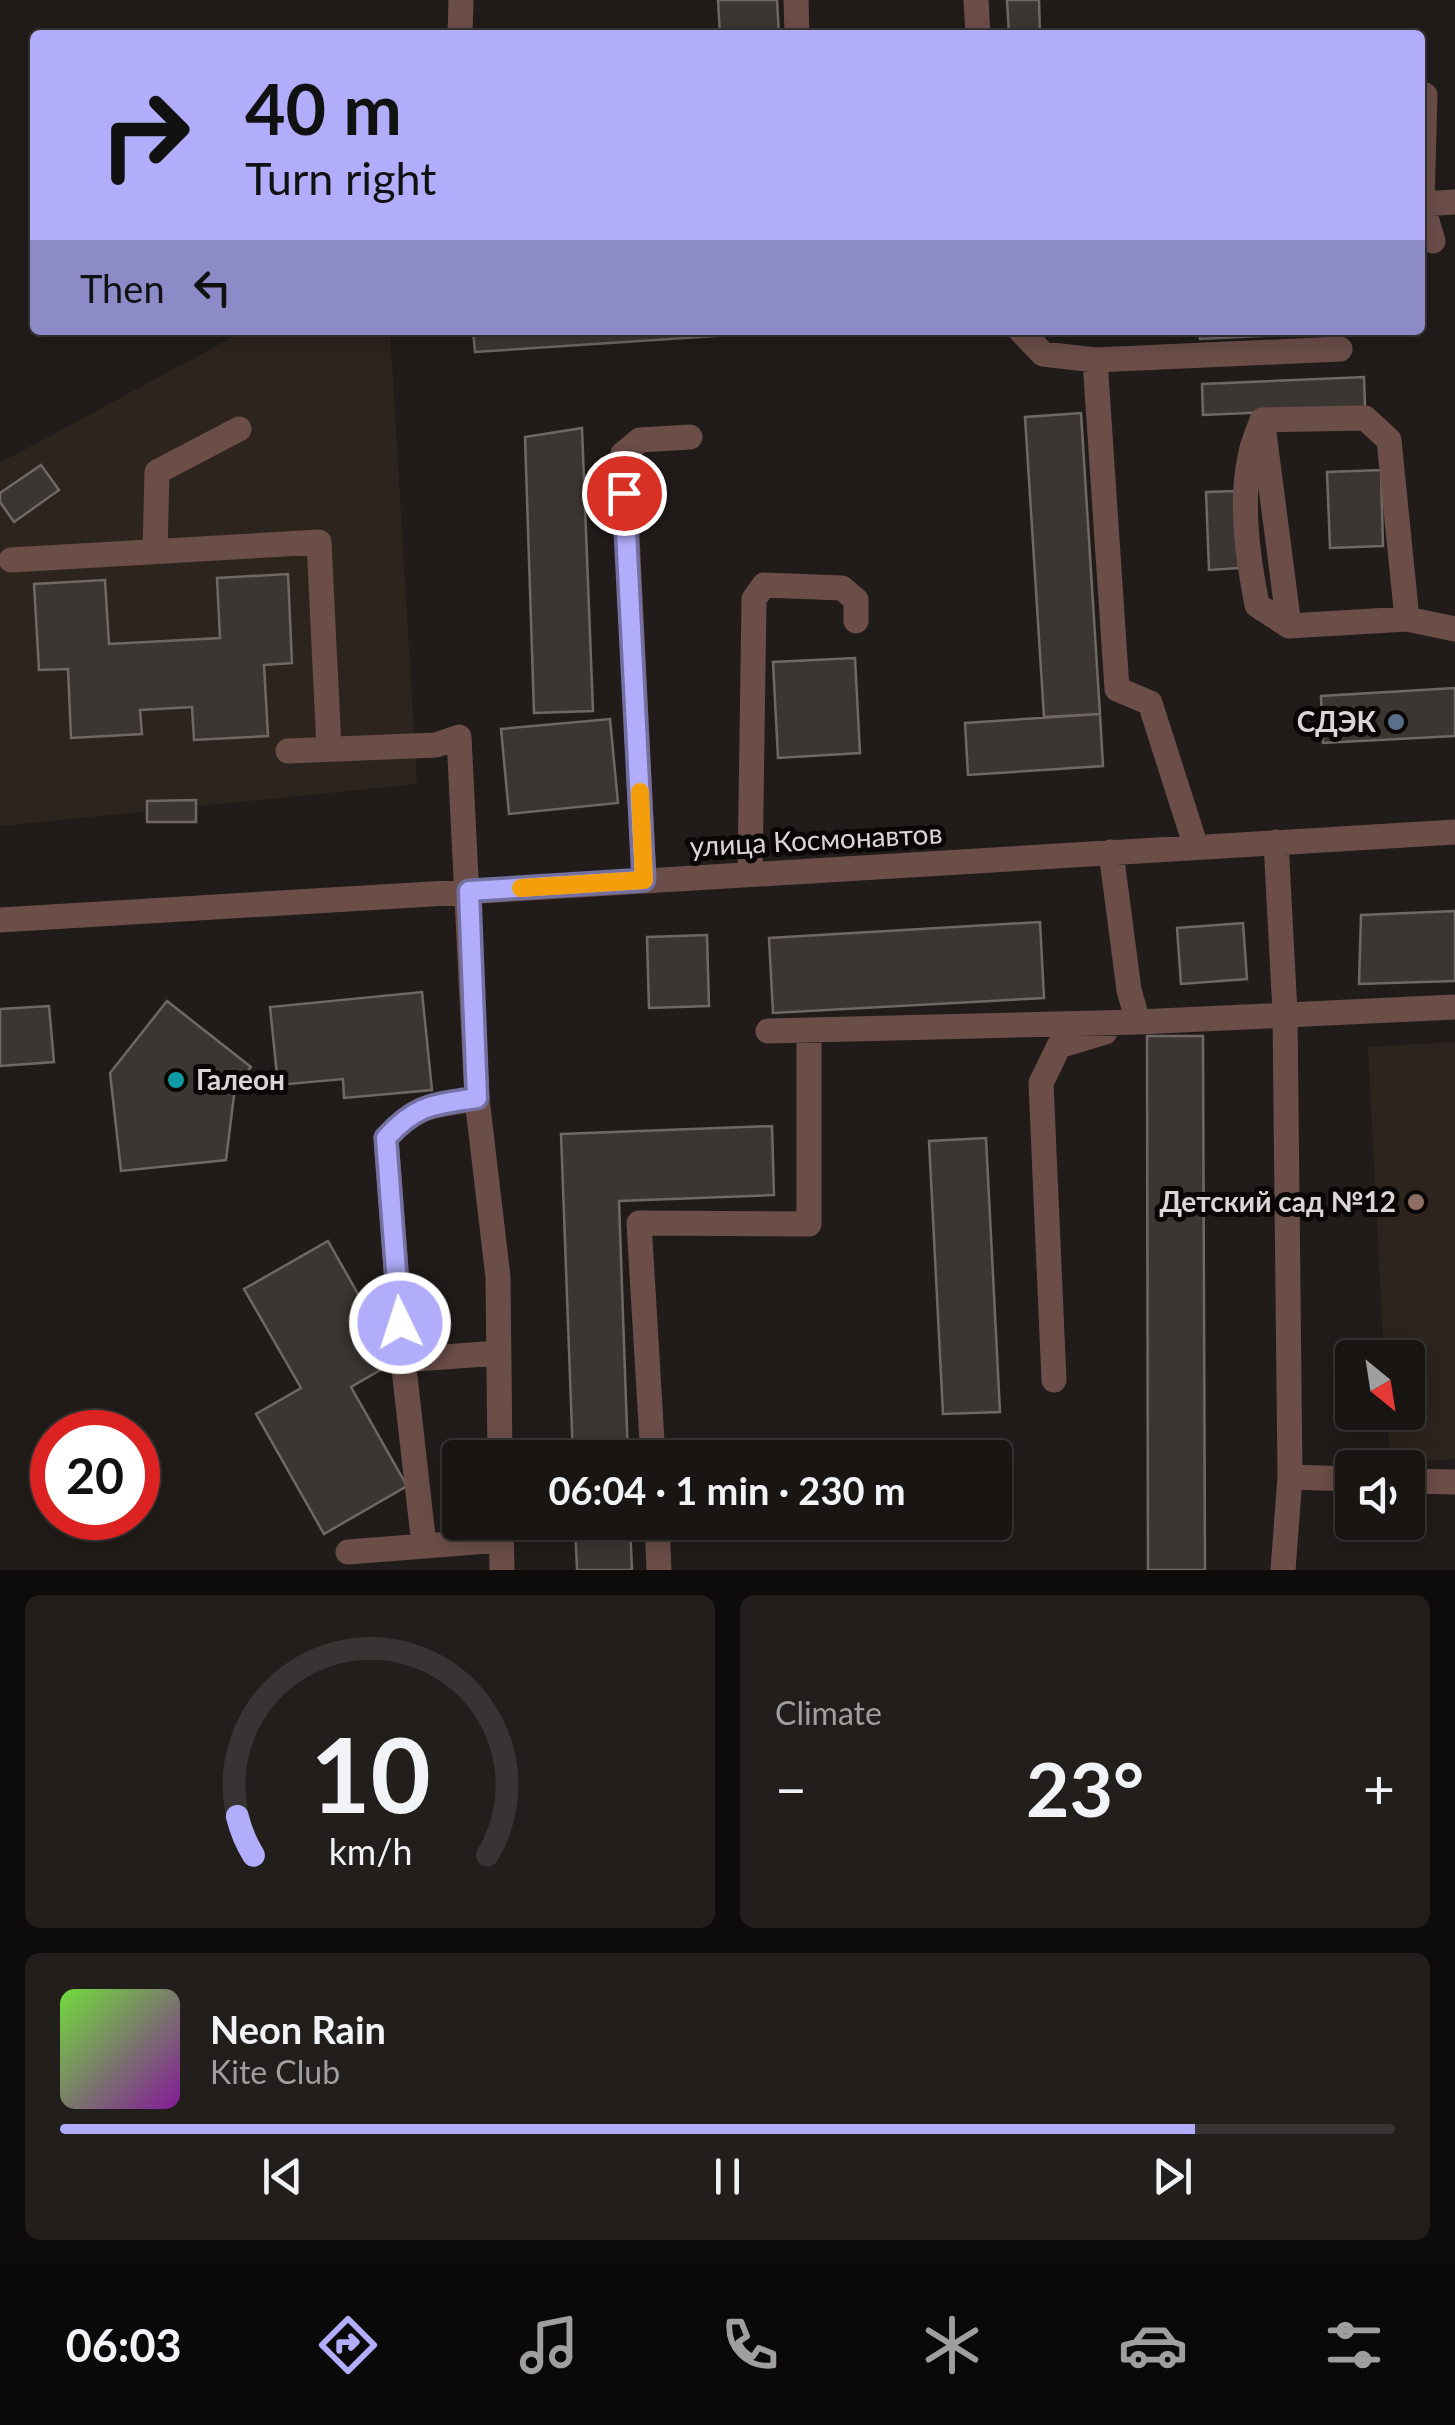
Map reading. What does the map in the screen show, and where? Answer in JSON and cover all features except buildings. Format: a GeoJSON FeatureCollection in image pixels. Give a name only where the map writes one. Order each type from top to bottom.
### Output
{"type":"FeatureCollection","features":[{"type":"Feature","properties":{"kind":"street"},"geometry":{"type":"LineString","coordinates":[[460,30],[461,0]]}},
{"type":"Feature","properties":{"kind":"street"},"geometry":{"type":"LineString","coordinates":[[796,0],[797,30]]}},
{"type":"Feature","properties":{"kind":"street"},"geometry":{"type":"LineString","coordinates":[[976,0],[978,30]]}},
{"type":"Feature","properties":{"kind":"street"},"geometry":{"type":"LineString","coordinates":[[1425,204],[1455,202]]}},
{"type":"Feature","properties":{"kind":"street"},"geometry":{"type":"LineString","coordinates":[[1425,214],[1433,241]]}},
{"type":"Feature","properties":{"kind":"street"},"geometry":{"type":"LineString","coordinates":[[1025,335],[1043,354],[1094,360],[1340,349]]}},
{"type":"Feature","properties":{"kind":"street"},"geometry":{"type":"LineString","coordinates":[[1094,360],[1117,689],[1150,703],[1196,847]]}},
{"type":"Feature","properties":{"kind":"street"},"geometry":{"type":"LineString","coordinates":[[1407,619],[1389,440],[1366,418],[1262,420],[1250,456],[1246,509],[1257,605],[1289,626],[1407,619],[1455,629]]}},
{"type":"Feature","properties":{"kind":"street"},"geometry":{"type":"LineString","coordinates":[[155,550],[157,472],[239,429]]}},
{"type":"Feature","properties":{"kind":"street"},"geometry":{"type":"LineString","coordinates":[[644,880],[623,454],[640,440],[690,437]]}},
{"type":"Feature","properties":{"kind":"street"},"geometry":{"type":"LineString","coordinates":[[11,560],[318,542],[329,748]]}},
{"type":"Feature","properties":{"kind":"street"},"geometry":{"type":"LineString","coordinates":[[750,874],[754,599],[764,585],[842,588],[856,600],[856,621]]}},
{"type":"Feature","properties":{"kind":"street"},"geometry":{"type":"LineString","coordinates":[[288,751],[436,744],[459,738],[477,1098],[498,1276],[500,1440]]}},
{"type":"Feature","properties":{"kind":"street","name":"улица Космонавтов"},"geometry":{"type":"LineString","coordinates":[[0,920],[1455,832]]}},
{"type":"Feature","properties":{"kind":"street"},"geometry":{"type":"LineString","coordinates":[[1276,842],[1284,1014],[1290,1476],[1284,1570]]}},
{"type":"Feature","properties":{"kind":"street"},"geometry":{"type":"LineString","coordinates":[[1111,852],[1129,990],[1138,1022]]}},
{"type":"Feature","properties":{"kind":"street"},"geometry":{"type":"LineString","coordinates":[[768,1031],[1138,1022],[1455,1007]]}},
{"type":"Feature","properties":{"kind":"street"},"geometry":{"type":"LineString","coordinates":[[1054,1380],[1041,1083],[1059,1046],[1138,1022]]}},
{"type":"Feature","properties":{"kind":"street"},"geometry":{"type":"LineString","coordinates":[[652,1440],[640,1223],[810,1224],[809,1032]]}},
{"type":"Feature","properties":{"kind":"street"},"geometry":{"type":"LineString","coordinates":[[424,1545],[403,1360],[386,1138],[406,1116],[423,1106],[477,1098]]}},
{"type":"Feature","properties":{"kind":"street"},"geometry":{"type":"LineString","coordinates":[[403,1360],[498,1353]]}},
{"type":"Feature","properties":{"kind":"street"},"geometry":{"type":"LineString","coordinates":[[1290,1476],[1335,1478]]}},
{"type":"Feature","properties":{"kind":"street"},"geometry":{"type":"LineString","coordinates":[[1425,1481],[1455,1482]]}},
{"type":"Feature","properties":{"kind":"street"},"geometry":{"type":"LineString","coordinates":[[348,1552],[452,1540]]}},
{"type":"Feature","properties":{"kind":"street"},"geometry":{"type":"LineString","coordinates":[[501,1540],[502,1570]]}},
{"type":"Feature","properties":{"kind":"street"},"geometry":{"type":"LineString","coordinates":[[658,1540],[660,1570]]}},
{"type":"Feature","properties":{"kind":"shaded area"},"geometry":{"type":"Polygon","coordinates":[[[237,335],[390,335],[417,784],[0,826],[0,463],[237,335]]]}},
{"type":"Feature","properties":{"kind":"shaded area","name":"Детский сад №12"},"geometry":{"type":"Polygon","coordinates":[[[1455,1042],[1455,1459],[1425,1461],[1425,1450],[1389,1450],[1388,1430],[1425,1430],[1425,1340],[1383,1340],[1368,1047],[1455,1042]]]}},
{"type":"Feature","properties":{"kind":"slow traffic"},"geometry":{"type":"LineString","coordinates":[[521,888],[644,880],[640,792]]}},
{"type":"Feature","properties":{"kind":"place","name":"СДЭК"},"geometry":{"type":"Point","coordinates":[1396,722]}},
{"type":"Feature","properties":{"kind":"place","name":"Галеон"},"geometry":{"type":"Point","coordinates":[176,1080]}},
{"type":"Feature","properties":{"kind":"place","name":"Детский сад №12"},"geometry":{"type":"Point","coordinates":[1416,1202]}},
{"type":"Feature","properties":{"kind":"route"},"geometry":{"type":"LineString","coordinates":[[400,1323],[386,1138],[406,1116],[423,1106],[477,1098],[469,891],[644,880],[624,493]]}}]}
